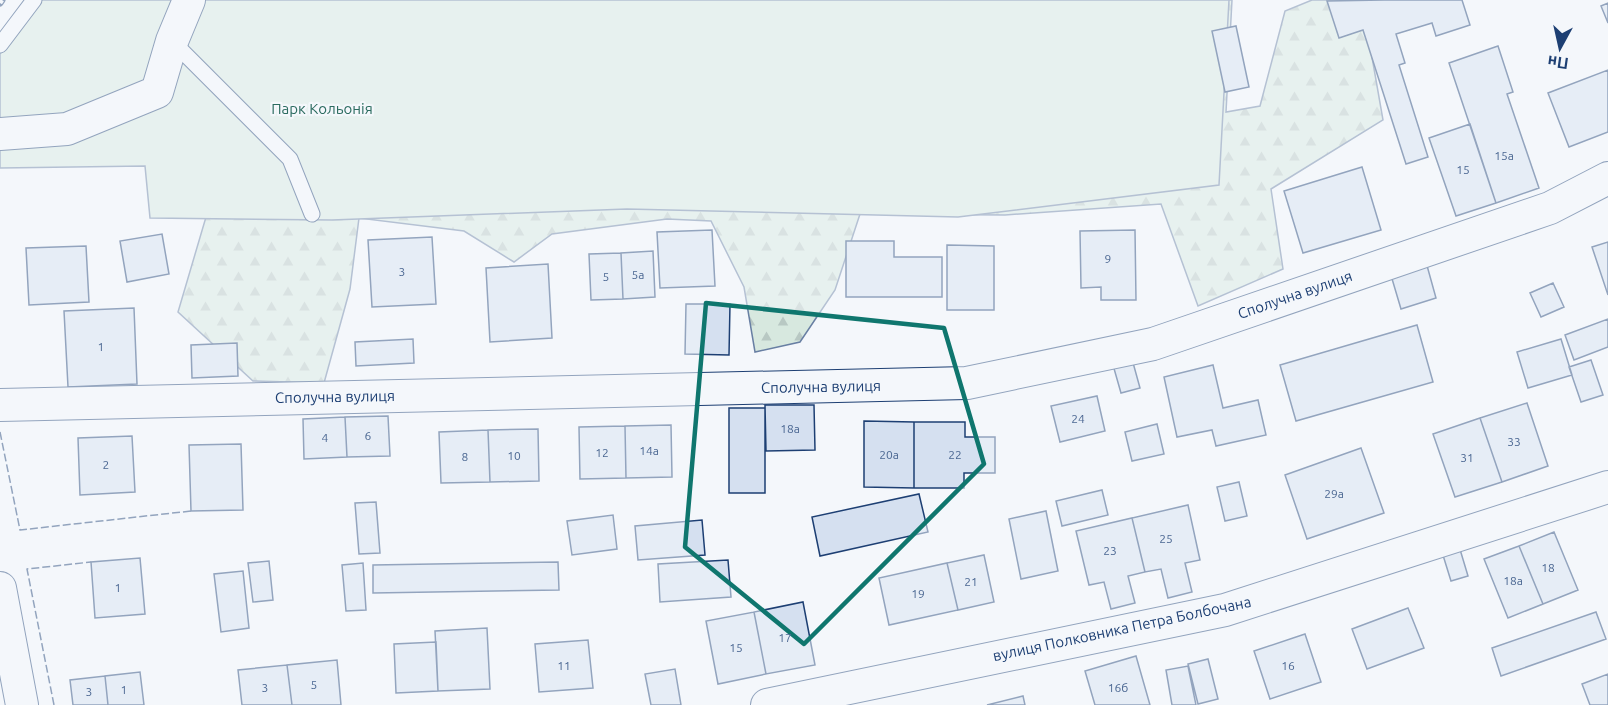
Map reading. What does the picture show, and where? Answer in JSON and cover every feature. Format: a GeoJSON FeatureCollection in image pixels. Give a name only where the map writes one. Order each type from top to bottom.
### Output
{"type":"FeatureCollection","features":[{"type":"Feature","properties":{"kind":"street"},"geometry":{"type":"LineString","coordinates":[[0,134],[67,129],[157,92],[172,41],[189,0]]}},
{"type":"Feature","properties":{"kind":"street","name":"Сполучна вулиця"},"geometry":{"type":"LineString","coordinates":[[0,405],[967,383],[1153,344],[1550,208],[1608,178]]}},
{"type":"Feature","properties":{"kind":"street","name":"вулиця Полковника Петра Болбочана"},"geometry":{"type":"LineString","coordinates":[[767,705],[1225,610],[1608,487]]}},
{"type":"Feature","properties":{"kind":"street"},"geometry":{"type":"LineString","coordinates":[[0,588],[22,705]]}},
{"type":"Feature","properties":{"kind":"lane"},"geometry":{"type":"LineString","coordinates":[[0,45],[34,0]]}},
{"type":"Feature","properties":{"kind":"lane"},"geometry":{"type":"LineString","coordinates":[[172,41],[290,159],[312,214]]}},
{"type":"Feature","properties":{"kind":"highlighted area"},"geometry":{"type":"Polygon","coordinates":[[[706,303],[944,328],[984,464],[804,644],[685,547],[706,303]]]}},
{"type":"Feature","properties":{"kind":"green space","name":"Парк Кольонія"},"geometry":{"type":"Polygon","coordinates":[[[36,0],[1229,0],[1219,185],[958,217],[627,209],[332,220],[150,218],[145,166],[0,168],[0,48],[36,0]]]}},
{"type":"Feature","properties":{"kind":"green space","name":"Парк Кольонія"},"geometry":{"type":"Polygon","coordinates":[[[270,0],[1232,0],[1226,112],[1260,106],[1285,11],[1312,0],[1362,0],[1383,120],[1271,189],[1283,269],[1198,306],[1161,204],[1005,215],[860,214],[835,290],[800,342],[755,352],[744,287],[711,221],[667,219],[552,234],[514,262],[464,231],[359,218],[350,289],[324,383],[253,381],[178,312],[270,0]]]}},
{"type":"Feature","properties":{"kind":"building"},"geometry":{"type":"Polygon","coordinates":[[[1462,0],[1470,25],[1436,36],[1432,23],[1396,34],[1405,63],[1399,65],[1428,157],[1406,164],[1363,30],[1339,38],[1327,1],[1462,0]]]}},
{"type":"Feature","properties":{"kind":"building"},"geometry":{"type":"Polygon","coordinates":[[[1608,3],[1608,23],[1601,6],[1608,3]]]}},
{"type":"Feature","properties":{"kind":"building"},"geometry":{"type":"Polygon","coordinates":[[[1236,26],[1249,87],[1225,92],[1212,31],[1236,26]]]}},
{"type":"Feature","properties":{"kind":"building"},"geometry":{"type":"Polygon","coordinates":[[[1498,46],[1513,92],[1507,94],[1539,188],[1496,203],[1449,63],[1498,46]]]}},
{"type":"Feature","properties":{"kind":"building"},"geometry":{"type":"Polygon","coordinates":[[[1608,70],[1608,132],[1569,147],[1548,93],[1608,70]]]}},
{"type":"Feature","properties":{"kind":"building"},"geometry":{"type":"Polygon","coordinates":[[[1470,124],[1496,203],[1456,216],[1429,138],[1470,124]]]}},
{"type":"Feature","properties":{"kind":"building"},"geometry":{"type":"Polygon","coordinates":[[[1362,167],[1381,230],[1303,253],[1284,191],[1362,167]]]}},
{"type":"Feature","properties":{"kind":"building"},"geometry":{"type":"Polygon","coordinates":[[[712,230],[715,286],[660,288],[657,232],[712,230]]]}},
{"type":"Feature","properties":{"kind":"building"},"geometry":{"type":"Polygon","coordinates":[[[1135,230],[1136,300],[1101,300],[1101,287],[1081,288],[1080,231],[1135,230]]]}},
{"type":"Feature","properties":{"kind":"building"},"geometry":{"type":"Polygon","coordinates":[[[162,234],[169,274],[127,282],[120,241],[162,234]]]}},
{"type":"Feature","properties":{"kind":"building"},"geometry":{"type":"Polygon","coordinates":[[[432,237],[436,304],[372,307],[368,240],[432,237]]]}},
{"type":"Feature","properties":{"kind":"building"},"geometry":{"type":"Polygon","coordinates":[[[846,241],[894,241],[894,257],[942,257],[942,297],[846,297],[846,241]]]}},
{"type":"Feature","properties":{"kind":"building"},"geometry":{"type":"Polygon","coordinates":[[[1608,242],[1608,295],[1592,247],[1608,242]]]}},
{"type":"Feature","properties":{"kind":"building"},"geometry":{"type":"Polygon","coordinates":[[[947,245],[994,246],[994,310],[947,310],[947,245]]]}},
{"type":"Feature","properties":{"kind":"building"},"geometry":{"type":"Polygon","coordinates":[[[86,246],[89,302],[29,305],[26,248],[86,246]]]}},
{"type":"Feature","properties":{"kind":"building"},"geometry":{"type":"Polygon","coordinates":[[[653,251],[655,297],[623,299],[621,253],[653,251]]]}},
{"type":"Feature","properties":{"kind":"building"},"geometry":{"type":"Polygon","coordinates":[[[621,253],[623,299],[591,300],[589,254],[621,253]]]}},
{"type":"Feature","properties":{"kind":"building"},"geometry":{"type":"Polygon","coordinates":[[[1426,262],[1436,298],[1401,309],[1390,272],[1426,262]]]}},
{"type":"Feature","properties":{"kind":"building"},"geometry":{"type":"Polygon","coordinates":[[[548,264],[552,338],[490,342],[486,268],[548,264]]]}},
{"type":"Feature","properties":{"kind":"building"},"geometry":{"type":"Polygon","coordinates":[[[1553,283],[1564,307],[1541,317],[1530,293],[1553,283]]]}},
{"type":"Feature","properties":{"kind":"building"},"geometry":{"type":"Polygon","coordinates":[[[686,304],[730,304],[729,355],[685,354],[686,304]]]}},
{"type":"Feature","properties":{"kind":"building"},"geometry":{"type":"Polygon","coordinates":[[[134,308],[137,384],[68,387],[64,311],[134,308]]]}},
{"type":"Feature","properties":{"kind":"building"},"geometry":{"type":"Polygon","coordinates":[[[1608,319],[1608,347],[1574,360],[1565,335],[1608,319]]]}},
{"type":"Feature","properties":{"kind":"building"},"geometry":{"type":"Polygon","coordinates":[[[1417,325],[1433,382],[1296,421],[1280,365],[1417,325]]]}},
{"type":"Feature","properties":{"kind":"building"},"geometry":{"type":"Polygon","coordinates":[[[413,339],[414,363],[356,366],[355,342],[413,339]]]}},
{"type":"Feature","properties":{"kind":"building"},"geometry":{"type":"Polygon","coordinates":[[[1561,339],[1572,375],[1528,388],[1517,352],[1561,339]]]}},
{"type":"Feature","properties":{"kind":"building"},"geometry":{"type":"Polygon","coordinates":[[[237,343],[238,376],[192,378],[191,345],[237,343]]]}},
{"type":"Feature","properties":{"kind":"building"},"geometry":{"type":"Polygon","coordinates":[[[1132,359],[1140,388],[1121,393],[1113,365],[1132,359]]]}},
{"type":"Feature","properties":{"kind":"building"},"geometry":{"type":"Polygon","coordinates":[[[1591,360],[1603,395],[1581,402],[1569,367],[1591,360]]]}},
{"type":"Feature","properties":{"kind":"building"},"geometry":{"type":"Polygon","coordinates":[[[1213,365],[1223,408],[1258,400],[1266,435],[1216,446],[1212,430],[1177,437],[1164,377],[1213,365]]]}},
{"type":"Feature","properties":{"kind":"building"},"geometry":{"type":"Polygon","coordinates":[[[1097,396],[1105,431],[1060,442],[1051,406],[1097,396]]]}},
{"type":"Feature","properties":{"kind":"building"},"geometry":{"type":"Polygon","coordinates":[[[1527,403],[1548,466],[1502,482],[1480,418],[1527,403]]]}},
{"type":"Feature","properties":{"kind":"building"},"geometry":{"type":"Polygon","coordinates":[[[765,405],[814,405],[815,450],[766,451],[765,405]]]}},
{"type":"Feature","properties":{"kind":"building"},"geometry":{"type":"Polygon","coordinates":[[[729,408],[765,408],[765,493],[729,493],[729,408]]]}},
{"type":"Feature","properties":{"kind":"building"},"geometry":{"type":"Polygon","coordinates":[[[388,416],[390,456],[347,457],[345,417],[388,416]]]}},
{"type":"Feature","properties":{"kind":"building"},"geometry":{"type":"Polygon","coordinates":[[[345,417],[347,457],[304,459],[303,419],[345,417]]]}},
{"type":"Feature","properties":{"kind":"building"},"geometry":{"type":"Polygon","coordinates":[[[1480,418],[1502,482],[1455,497],[1433,434],[1480,418]]]}},
{"type":"Feature","properties":{"kind":"building"},"geometry":{"type":"Polygon","coordinates":[[[864,421],[914,422],[914,488],[864,487],[864,421]]]}},
{"type":"Feature","properties":{"kind":"building"},"geometry":{"type":"Polygon","coordinates":[[[914,422],[965,422],[965,437],[995,437],[995,473],[964,473],[964,488],[914,488],[914,422]]]}},
{"type":"Feature","properties":{"kind":"building"},"geometry":{"type":"Polygon","coordinates":[[[1157,424],[1164,454],[1132,461],[1125,432],[1157,424]]]}},
{"type":"Feature","properties":{"kind":"building"},"geometry":{"type":"Polygon","coordinates":[[[671,425],[672,477],[626,478],[625,426],[671,425]]]}},
{"type":"Feature","properties":{"kind":"building"},"geometry":{"type":"Polygon","coordinates":[[[625,426],[626,478],[580,479],[579,427],[625,426]]]}},
{"type":"Feature","properties":{"kind":"building"},"geometry":{"type":"Polygon","coordinates":[[[538,429],[539,481],[490,482],[488,430],[538,429]]]}},
{"type":"Feature","properties":{"kind":"building"},"geometry":{"type":"Polygon","coordinates":[[[488,430],[490,482],[441,483],[439,432],[488,430]]]}},
{"type":"Feature","properties":{"kind":"building"},"geometry":{"type":"Polygon","coordinates":[[[132,436],[135,492],[80,495],[78,438],[132,436]]]}},
{"type":"Feature","properties":{"kind":"building"},"geometry":{"type":"Polygon","coordinates":[[[241,444],[243,510],[191,511],[189,445],[241,444]]]}},
{"type":"Feature","properties":{"kind":"building"},"geometry":{"type":"Polygon","coordinates":[[[1361,448],[1384,513],[1307,539],[1285,475],[1361,448]]]}},
{"type":"Feature","properties":{"kind":"building"},"geometry":{"type":"Polygon","coordinates":[[[1239,482],[1247,516],[1225,521],[1217,487],[1239,482]]]}},
{"type":"Feature","properties":{"kind":"building"},"geometry":{"type":"Polygon","coordinates":[[[1102,490],[1108,515],[1062,526],[1056,501],[1102,490]]]}},
{"type":"Feature","properties":{"kind":"building"},"geometry":{"type":"Polygon","coordinates":[[[919,494],[928,532],[820,556],[812,517],[919,494]]]}},
{"type":"Feature","properties":{"kind":"building"},"geometry":{"type":"Polygon","coordinates":[[[376,502],[380,553],[359,554],[355,503],[376,502]]]}},
{"type":"Feature","properties":{"kind":"building"},"geometry":{"type":"Polygon","coordinates":[[[1188,505],[1200,560],[1185,563],[1192,592],[1168,598],[1161,569],[1145,572],[1132,518],[1188,505]]]}},
{"type":"Feature","properties":{"kind":"building"},"geometry":{"type":"Polygon","coordinates":[[[1046,511],[1058,571],[1021,579],[1009,519],[1046,511]]]}},
{"type":"Feature","properties":{"kind":"building"},"geometry":{"type":"Polygon","coordinates":[[[613,515],[617,549],[572,555],[567,521],[613,515]]]}},
{"type":"Feature","properties":{"kind":"building"},"geometry":{"type":"Polygon","coordinates":[[[1132,518],[1145,572],[1128,576],[1135,603],[1111,609],[1104,582],[1089,585],[1076,531],[1132,518]]]}},
{"type":"Feature","properties":{"kind":"building"},"geometry":{"type":"Polygon","coordinates":[[[702,520],[705,555],[638,560],[635,526],[702,520]]]}},
{"type":"Feature","properties":{"kind":"building"},"geometry":{"type":"Polygon","coordinates":[[[1554,532],[1578,590],[1543,604],[1519,546],[1554,532]]]}},
{"type":"Feature","properties":{"kind":"building"},"geometry":{"type":"Polygon","coordinates":[[[1459,546],[1468,576],[1451,581],[1442,552],[1459,546]]]}},
{"type":"Feature","properties":{"kind":"building"},"geometry":{"type":"Polygon","coordinates":[[[1519,546],[1543,604],[1508,618],[1484,559],[1519,546]]]}},
{"type":"Feature","properties":{"kind":"building"},"geometry":{"type":"Polygon","coordinates":[[[984,555],[994,602],[958,610],[947,563],[984,555]]]}},
{"type":"Feature","properties":{"kind":"building"},"geometry":{"type":"Polygon","coordinates":[[[140,558],[145,614],[95,618],[91,562],[140,558]]]}},
{"type":"Feature","properties":{"kind":"building"},"geometry":{"type":"Polygon","coordinates":[[[728,560],[731,597],[660,602],[658,564],[728,560]]]}},
{"type":"Feature","properties":{"kind":"building"},"geometry":{"type":"Polygon","coordinates":[[[269,561],[273,600],[253,602],[248,563],[269,561]]]}},
{"type":"Feature","properties":{"kind":"building"},"geometry":{"type":"Polygon","coordinates":[[[558,562],[559,590],[373,593],[373,565],[558,562]]]}},
{"type":"Feature","properties":{"kind":"building"},"geometry":{"type":"Polygon","coordinates":[[[363,563],[366,610],[346,611],[342,565],[363,563]]]}},
{"type":"Feature","properties":{"kind":"building"},"geometry":{"type":"Polygon","coordinates":[[[947,563],[958,610],[889,625],[879,578],[947,563]]]}},
{"type":"Feature","properties":{"kind":"building"},"geometry":{"type":"Polygon","coordinates":[[[243,571],[249,628],[221,632],[214,574],[243,571]]]}},
{"type":"Feature","properties":{"kind":"building"},"geometry":{"type":"Polygon","coordinates":[[[803,602],[815,665],[766,674],[754,612],[803,602]]]}},
{"type":"Feature","properties":{"kind":"building"},"geometry":{"type":"Polygon","coordinates":[[[1408,608],[1424,648],[1367,669],[1352,629],[1408,608]]]}},
{"type":"Feature","properties":{"kind":"building"},"geometry":{"type":"Polygon","coordinates":[[[754,612],[766,674],[718,684],[706,621],[754,612]]]}},
{"type":"Feature","properties":{"kind":"building"},"geometry":{"type":"Polygon","coordinates":[[[1596,612],[1606,639],[1501,676],[1492,648],[1596,612]]]}},
{"type":"Feature","properties":{"kind":"building"},"geometry":{"type":"Polygon","coordinates":[[[487,628],[490,689],[438,691],[435,631],[487,628]]]}},
{"type":"Feature","properties":{"kind":"building"},"geometry":{"type":"Polygon","coordinates":[[[1305,634],[1321,682],[1270,699],[1254,651],[1305,634]]]}},
{"type":"Feature","properties":{"kind":"building"},"geometry":{"type":"Polygon","coordinates":[[[588,640],[593,688],[539,692],[535,644],[588,640]]]}},
{"type":"Feature","properties":{"kind":"building"},"geometry":{"type":"Polygon","coordinates":[[[436,642],[438,691],[396,693],[394,644],[436,642]]]}},
{"type":"Feature","properties":{"kind":"building"},"geometry":{"type":"Polygon","coordinates":[[[1136,656],[1150,705],[1095,705],[1085,671],[1136,656]]]}},
{"type":"Feature","properties":{"kind":"building"},"geometry":{"type":"Polygon","coordinates":[[[1208,659],[1218,699],[1198,704],[1188,664],[1208,659]]]}},
{"type":"Feature","properties":{"kind":"building"},"geometry":{"type":"Polygon","coordinates":[[[337,660],[341,705],[292,705],[287,665],[337,660]]]}},
{"type":"Feature","properties":{"kind":"building"},"geometry":{"type":"Polygon","coordinates":[[[287,665],[292,705],[242,705],[238,670],[287,665]]]}},
{"type":"Feature","properties":{"kind":"building"},"geometry":{"type":"Polygon","coordinates":[[[1188,666],[1196,705],[1172,705],[1166,670],[1188,666]]]}},
{"type":"Feature","properties":{"kind":"building"},"geometry":{"type":"Polygon","coordinates":[[[675,669],[681,705],[651,705],[645,674],[675,669]]]}},
{"type":"Feature","properties":{"kind":"building"},"geometry":{"type":"Polygon","coordinates":[[[140,672],[144,705],[108,705],[105,676],[140,672]]]}},
{"type":"Feature","properties":{"kind":"building"},"geometry":{"type":"Polygon","coordinates":[[[1608,674],[1608,705],[1590,705],[1582,684],[1608,674]]]}},
{"type":"Feature","properties":{"kind":"building"},"geometry":{"type":"Polygon","coordinates":[[[105,676],[108,705],[73,705],[70,680],[105,676]]]}},
{"type":"Feature","properties":{"kind":"building"},"geometry":{"type":"Polygon","coordinates":[[[1023,696],[1025,705],[987,705],[1023,696]]]}},
{"type":"Feature","properties":{"kind":"fence"},"geometry":{"type":"LineString","coordinates":[[0,432],[20,530],[191,511]]}},
{"type":"Feature","properties":{"kind":"fence"},"geometry":{"type":"LineString","coordinates":[[54,705],[27,569],[91,562]]}}]}
